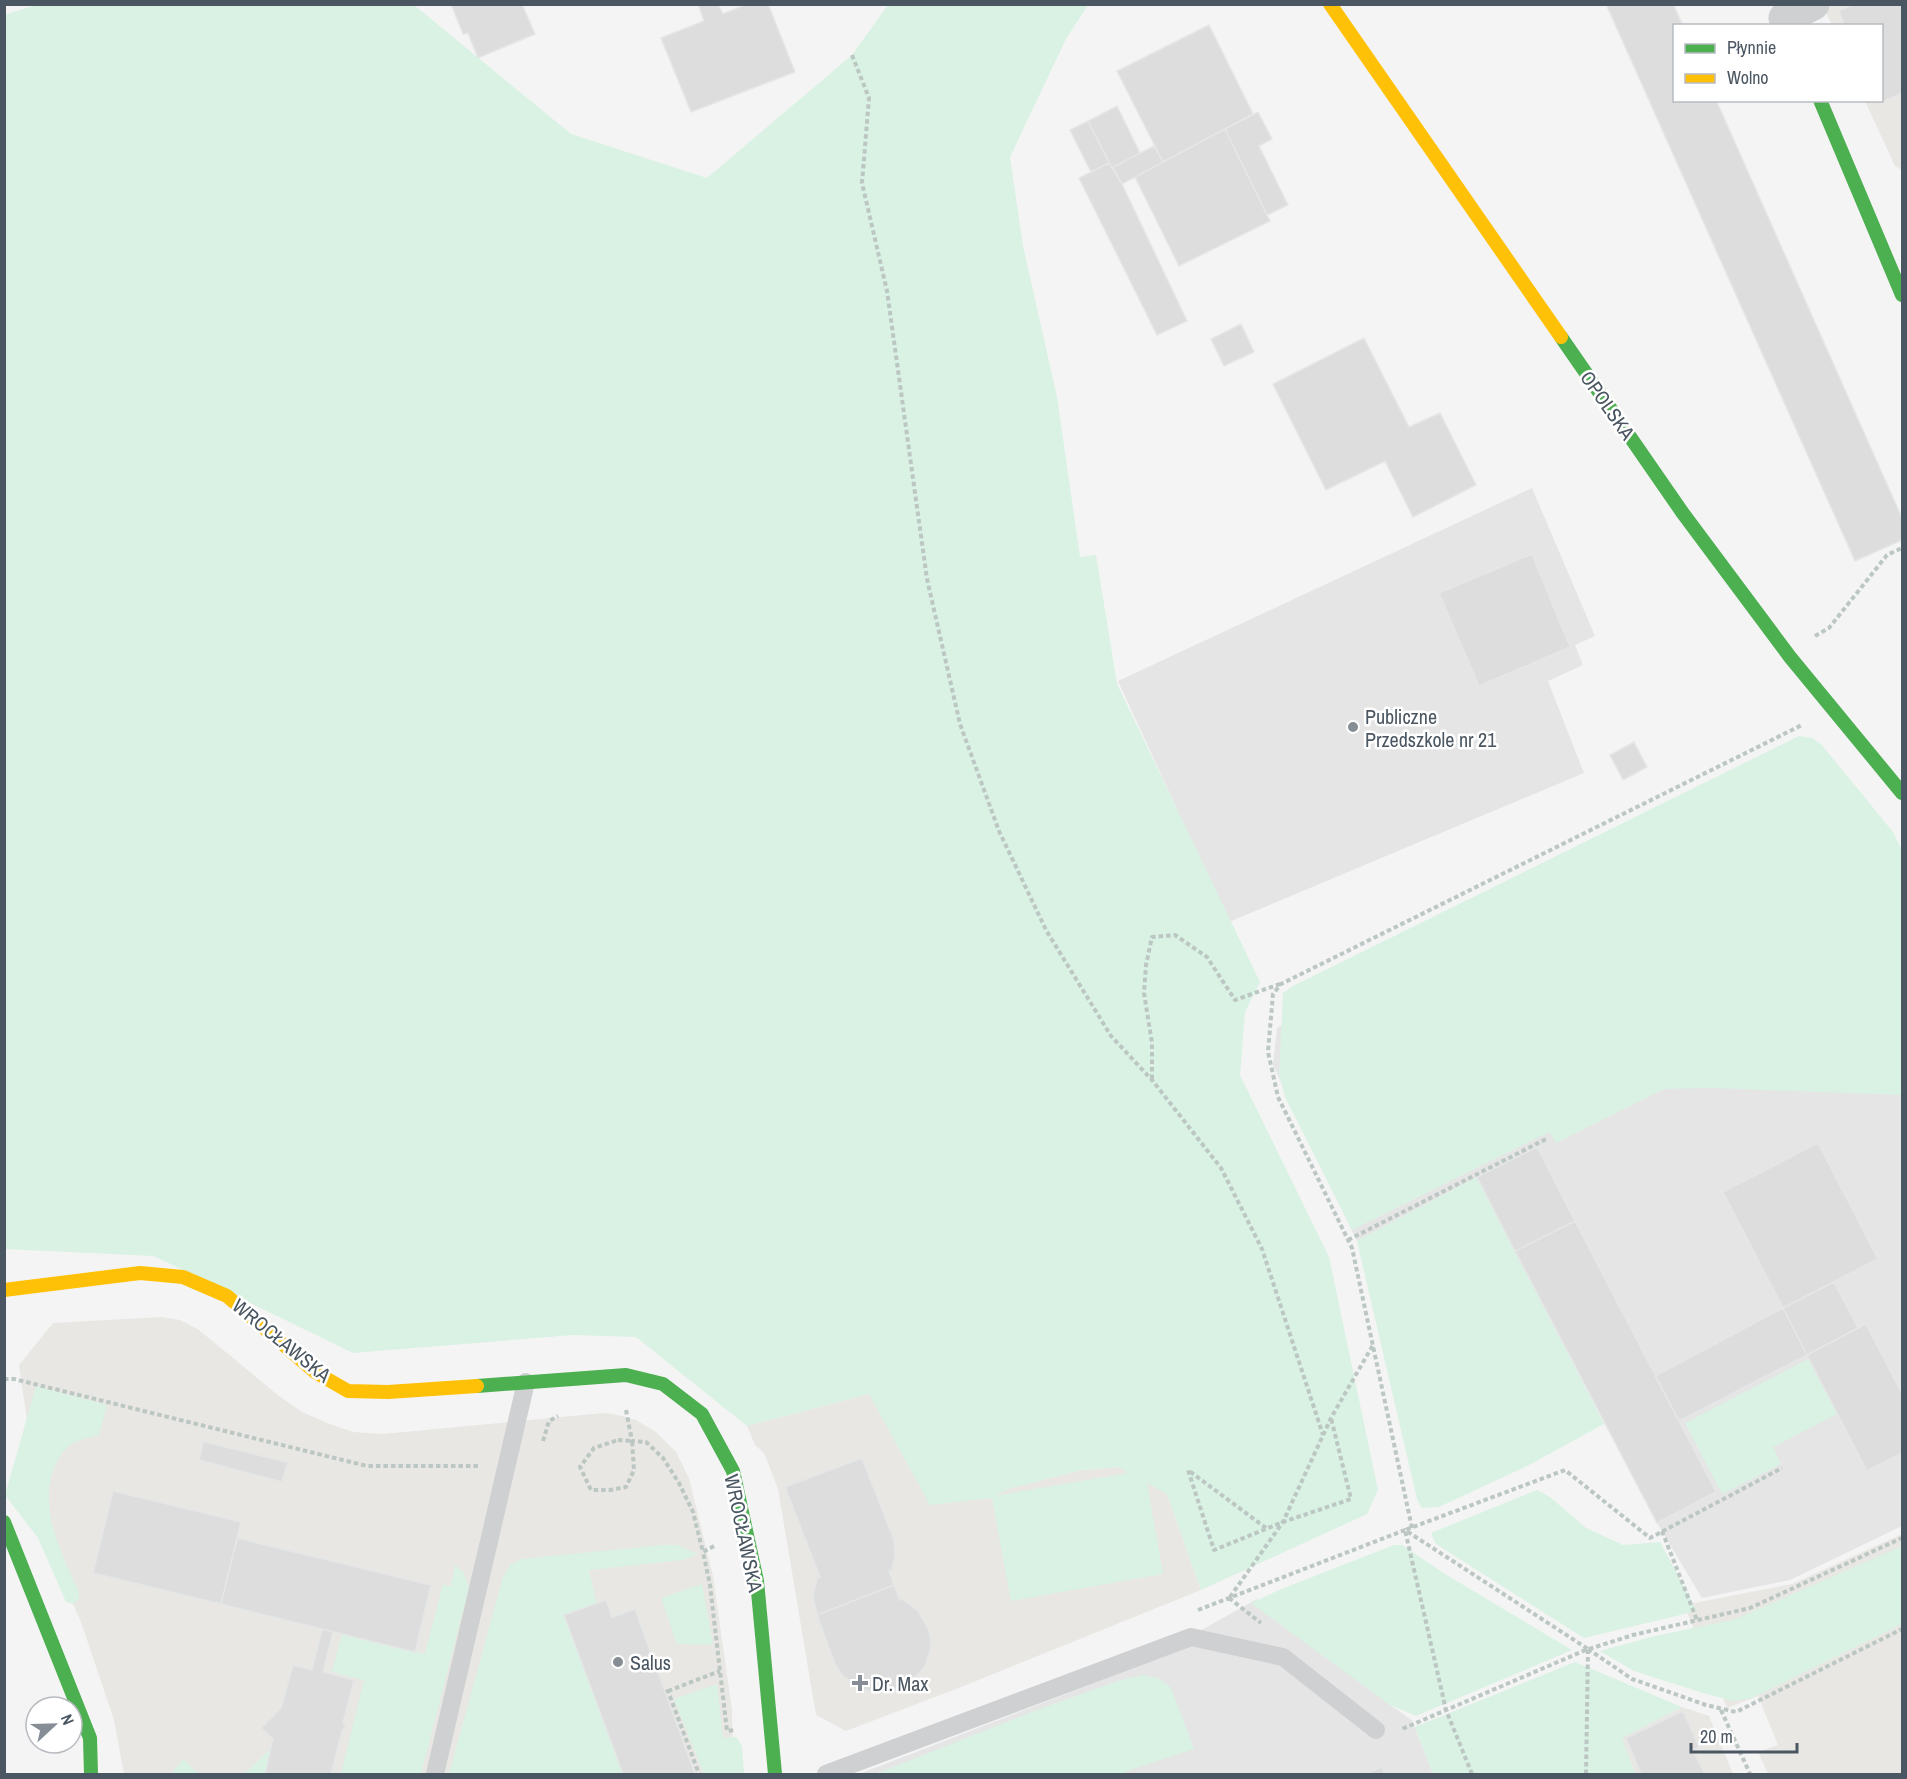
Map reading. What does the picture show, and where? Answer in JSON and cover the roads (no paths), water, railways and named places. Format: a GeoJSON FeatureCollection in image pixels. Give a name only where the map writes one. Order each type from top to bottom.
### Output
{"type":"FeatureCollection","features":[{"type":"Feature","properties":{"kind":"street","name":"OPOLSKA"},"geometry":{"type":"LineString","coordinates":[[1330,4],[1682,512],[1790,657],[1902,794]]}},
{"type":"Feature","properties":{"kind":"street"},"geometry":{"type":"LineString","coordinates":[[1821,102],[1902,295]]}},
{"type":"Feature","properties":{"kind":"street","name":"WROCŁAWSKA"},"geometry":{"type":"LineString","coordinates":[[4,1290],[140,1273],[183,1277],[227,1296],[315,1372],[348,1391],[388,1392],[626,1375],[663,1384],[702,1414],[733,1472],[757,1581],[775,1774]]}},
{"type":"Feature","properties":{"kind":"street"},"geometry":{"type":"LineString","coordinates":[[4,1522],[90,1738],[91,1774]]}},
{"type":"Feature","properties":{"kind":"lane"},"geometry":{"type":"LineString","coordinates":[[435,1774],[526,1382]]}},
{"type":"Feature","properties":{"kind":"lane"},"geometry":{"type":"LineString","coordinates":[[826,1774],[1191,1636],[1283,1658],[1376,1730]]}},
{"type":"Feature","properties":{"kind":"place","name":"Publiczne Przedszkole nr 21"},"geometry":{"type":"Point","coordinates":[1353,727]}},
{"type":"Feature","properties":{"kind":"place","name":"Salus"},"geometry":{"type":"Point","coordinates":[618,1662]}},
{"type":"Feature","properties":{"kind":"place","name":"Dr. Max"},"geometry":{"type":"Point","coordinates":[860,1683]}}]}
